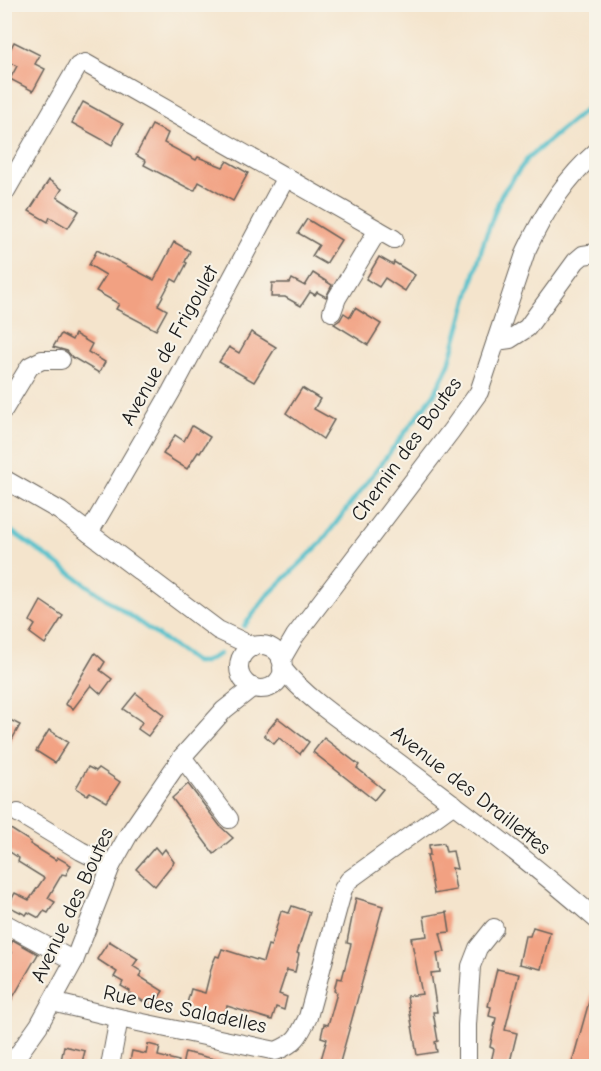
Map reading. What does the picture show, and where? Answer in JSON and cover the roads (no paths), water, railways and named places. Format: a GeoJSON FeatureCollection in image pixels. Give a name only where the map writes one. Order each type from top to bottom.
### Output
{"type":"FeatureCollection","features":[{"type":"Feature","properties":{"kind":"street"},"geometry":{"type":"LineString","coordinates":[[4,194],[81,63],[90,65],[394,239]]}},
{"type":"Feature","properties":{"kind":"street","name":"Chemin des Boutes"},"geometry":{"type":"LineString","coordinates":[[273,662],[479,392],[526,252],[536,230],[569,179],[597,152]]}},
{"type":"Feature","properties":{"kind":"street","name":"Avenue de Frigoulet"},"geometry":{"type":"LineString","coordinates":[[89,533],[171,392],[286,177]]}},
{"type":"Feature","properties":{"kind":"street"},"geometry":{"type":"LineString","coordinates":[[332,312],[337,298],[378,230]]}},
{"type":"Feature","properties":{"kind":"street"},"geometry":{"type":"LineString","coordinates":[[496,341],[510,339],[527,328],[576,261],[583,255],[597,253]]}},
{"type":"Feature","properties":{"kind":"street"},"geometry":{"type":"LineString","coordinates":[[4,409],[30,366],[42,360],[61,360]]}},
{"type":"Feature","properties":{"kind":"street","name":"Avenue des Draillettes"},"geometry":{"type":"LineString","coordinates":[[4,479],[60,511],[218,630],[273,662],[315,699],[454,804],[597,919]]}},
{"type":"Feature","properties":{"kind":"street","name":"Avenue des Draillettes"},"geometry":{"type":"LineString","coordinates":[[218,630],[240,659]]}},
{"type":"Feature","properties":{"kind":"street"},"geometry":{"type":"LineString","coordinates":[[248,649],[273,662],[264,689],[247,683],[239,672],[240,659],[248,649]]}},
{"type":"Feature","properties":{"kind":"street","name":"Avenue des Boutes"},"geometry":{"type":"LineString","coordinates":[[10,1066],[52,1002],[74,961],[111,866],[134,826],[182,757],[247,683]]}},
{"type":"Feature","properties":{"kind":"street"},"geometry":{"type":"LineString","coordinates":[[182,757],[229,819]]}},
{"type":"Feature","properties":{"kind":"street","name":"Rue des Saladelles"},"geometry":{"type":"LineString","coordinates":[[52,1002],[276,1051],[290,1045],[300,1034],[308,1017],[343,889],[349,880],[454,804]]}},
{"type":"Feature","properties":{"kind":"street"},"geometry":{"type":"LineString","coordinates":[[18,813],[81,851],[111,866]]}},
{"type":"Feature","properties":{"kind":"street"},"geometry":{"type":"LineString","coordinates":[[4,923],[74,961]]}},
{"type":"Feature","properties":{"kind":"street"},"geometry":{"type":"LineString","coordinates":[[467,1066],[471,966],[478,948],[495,928]]}},
{"type":"Feature","properties":{"kind":"street"},"geometry":{"type":"LineString","coordinates":[[110,1066],[119,1018]]}},
{"type":"Feature","properties":{"kind":"waterway"},"geometry":{"type":"LineString","coordinates":[[244,626],[266,597],[320,544],[435,393],[449,364],[484,241],[501,195],[528,158],[596,101]]}},
{"type":"Feature","properties":{"kind":"waterway"},"geometry":{"type":"LineString","coordinates":[[4,526],[195,662],[204,662],[219,654]]}}]}
